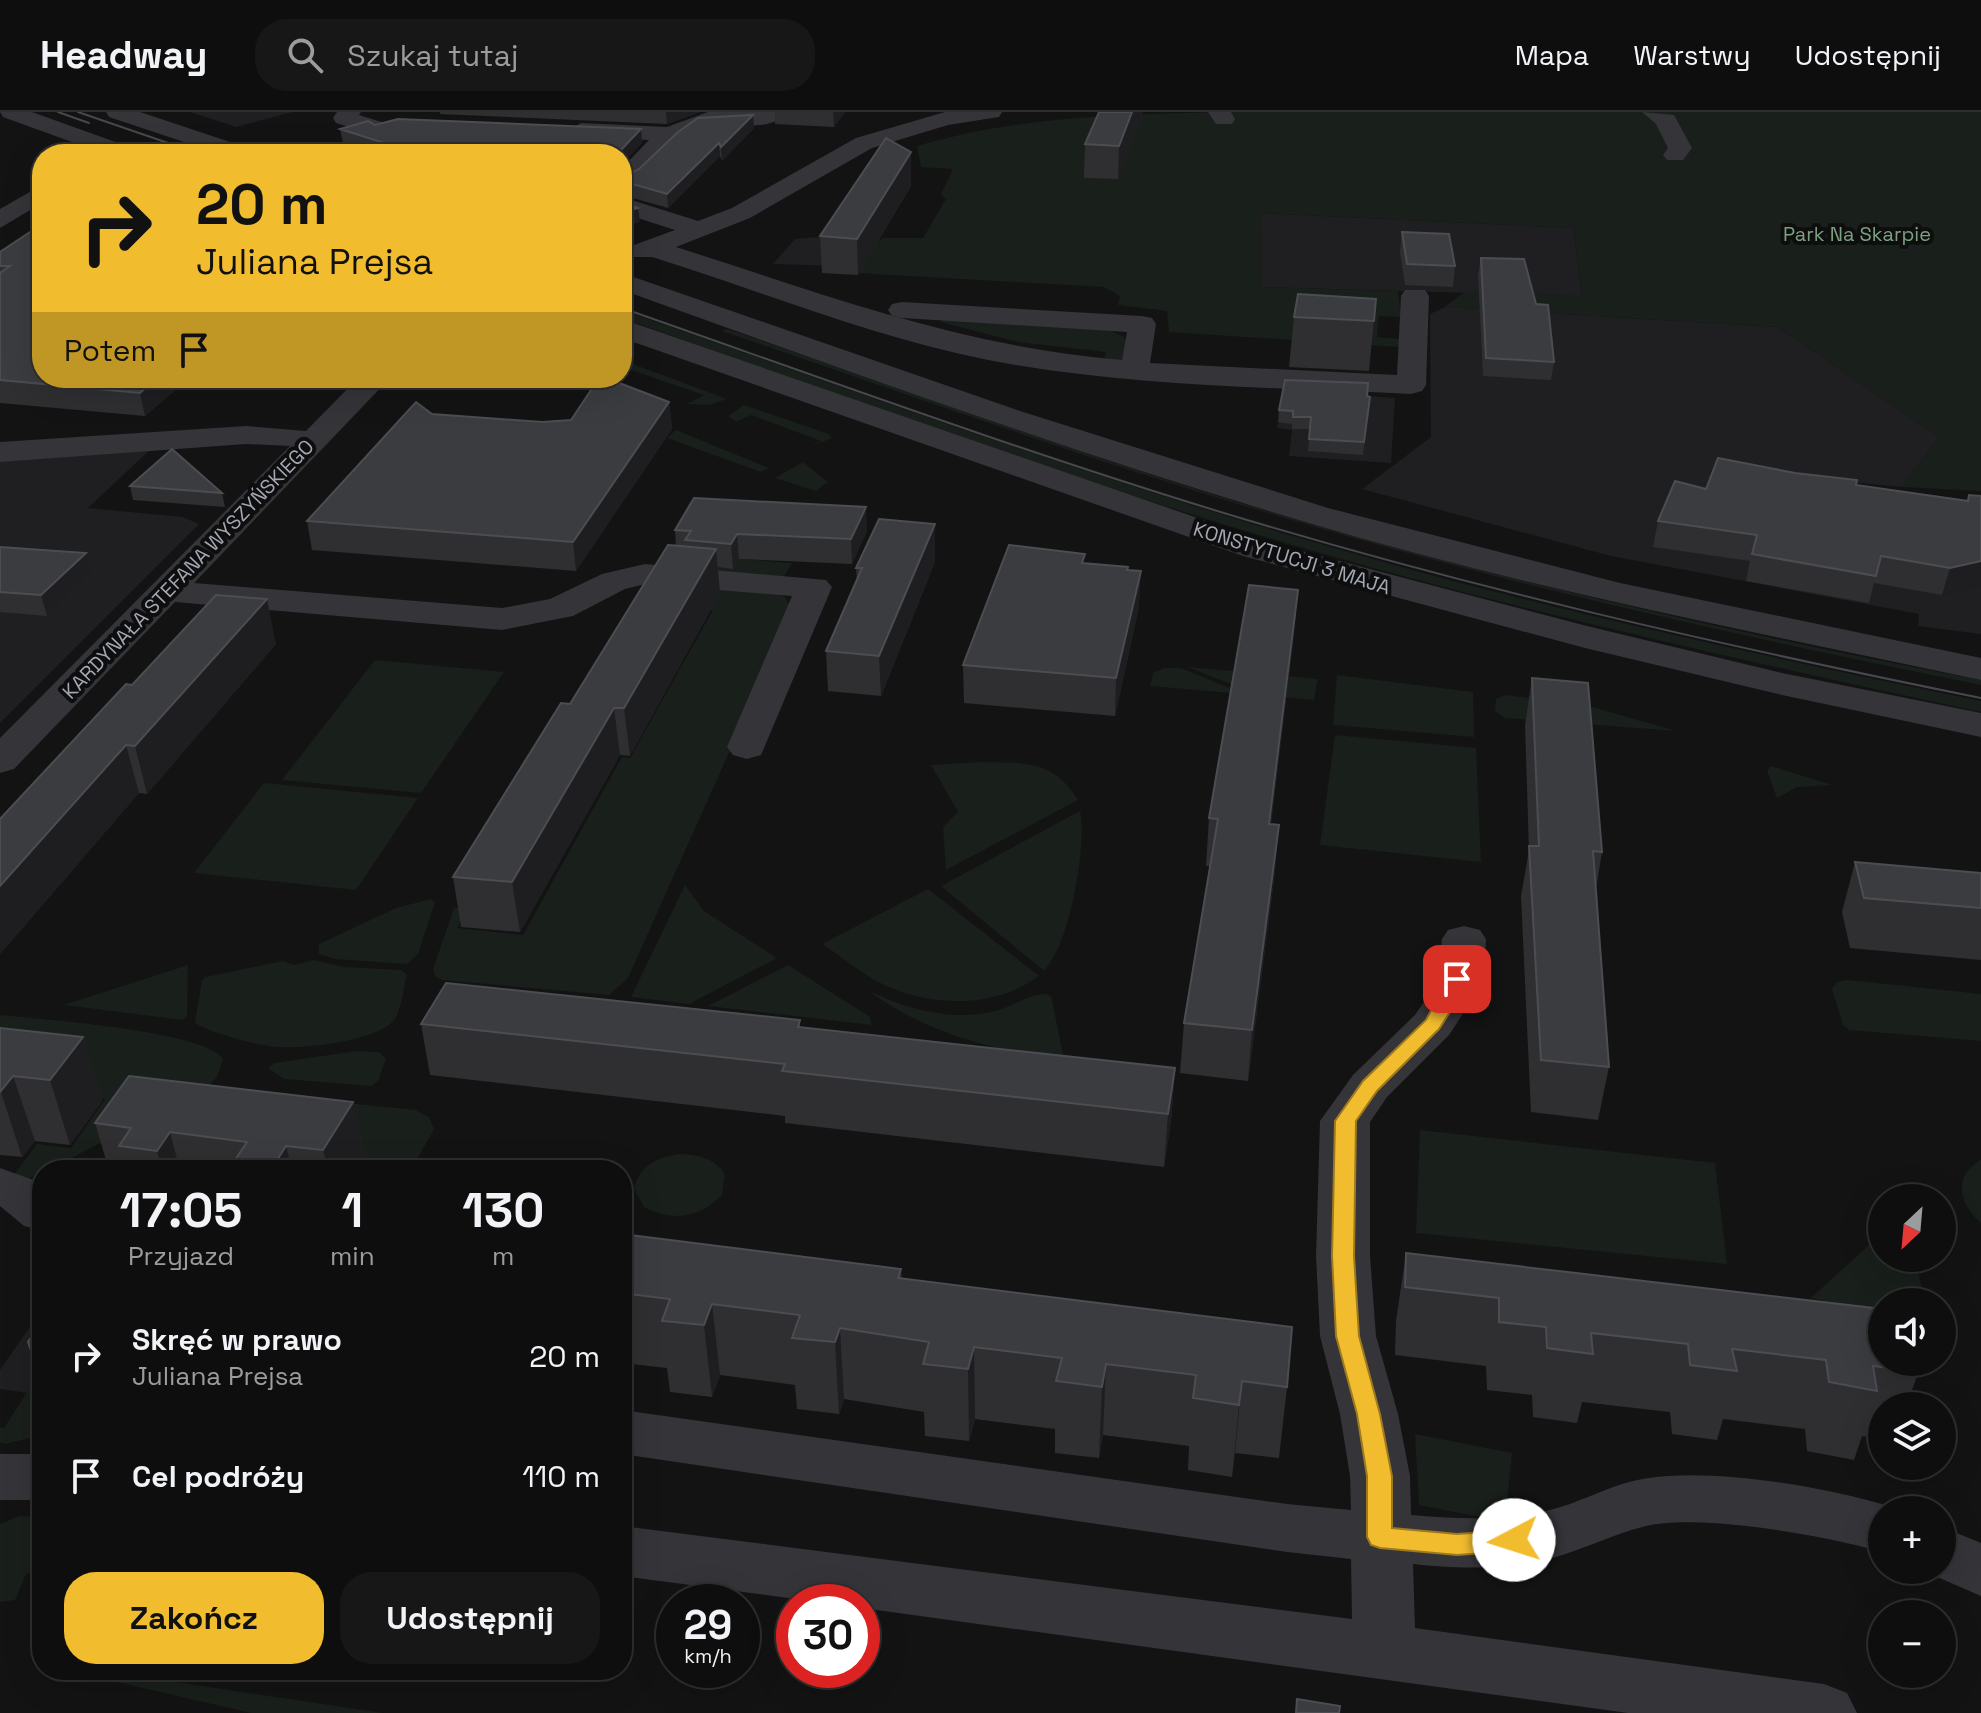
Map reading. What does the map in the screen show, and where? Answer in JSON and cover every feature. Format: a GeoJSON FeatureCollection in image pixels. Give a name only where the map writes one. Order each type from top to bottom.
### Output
{"type":"FeatureCollection","features":[{"type":"Feature","properties":{"kind":"street"},"geometry":{"type":"LineString","coordinates":[[11,112],[95,144]]}},
{"type":"Feature","properties":{"kind":"street"},"geometry":{"type":"LineString","coordinates":[[117,112],[213,144]]}},
{"type":"Feature","properties":{"kind":"street"},"geometry":{"type":"LineString","coordinates":[[632,173],[670,134],[696,120],[760,117],[776,112]]}},
{"type":"Feature","properties":{"kind":"street"},"geometry":{"type":"LineString","coordinates":[[632,255],[702,230],[771,197],[864,143],[945,119],[991,112]]}},
{"type":"Feature","properties":{"kind":"street"},"geometry":{"type":"LineString","coordinates":[[1653,112],[1670,128],[1680,148],[1675,155]]}},
{"type":"Feature","properties":{"kind":"street"},"geometry":{"type":"LineString","coordinates":[[348,113],[344,118],[428,144]]}},
{"type":"Feature","properties":{"kind":"street"},"geometry":{"type":"LineString","coordinates":[[376,128],[400,122],[439,123]]}},
{"type":"Feature","properties":{"kind":"street"},"geometry":{"type":"LineString","coordinates":[[554,128],[670,134]]}},
{"type":"Feature","properties":{"kind":"street"},"geometry":{"type":"LineString","coordinates":[[0,220],[32,199]]}},
{"type":"Feature","properties":{"kind":"street"},"geometry":{"type":"LineString","coordinates":[[632,208],[702,230]]}},
{"type":"Feature","properties":{"kind":"street"},"geometry":{"type":"LineString","coordinates":[[652,248],[921,335],[990,351],[1135,368],[1411,385],[1415,296]]}},
{"type":"Feature","properties":{"kind":"street"},"geometry":{"type":"LineString","coordinates":[[632,285],[1009,418],[1316,515],[1618,593],[1981,669]]}},
{"type":"Feature","properties":{"kind":"street"},"geometry":{"type":"LineString","coordinates":[[831,305],[1142,324],[1135,368]]}},
{"type":"Feature","properties":{"kind":"street","name":"KONSTYTUCJI 3 MAJA"},"geometry":{"type":"LineString","coordinates":[[632,331],[1270,553],[1585,637],[1782,684],[1981,725]]}},
{"type":"Feature","properties":{"kind":"street","name":"KARDYNAŁA STEFANA WYSZYŃSKIEGO"},"geometry":{"type":"LineString","coordinates":[[0,761],[365,388]]}},
{"type":"Feature","properties":{"kind":"street"},"geometry":{"type":"LineString","coordinates":[[0,452],[246,435],[294,437]]}},
{"type":"Feature","properties":{"kind":"street"},"geometry":{"type":"LineString","coordinates":[[167,591],[502,619],[560,608],[614,581],[645,574],[814,587],[747,747]]}},
{"type":"Feature","properties":{"kind":"street"},"geometry":{"type":"LineString","coordinates":[[1384,1651],[1380,1476],[1369,1414],[1348,1336],[1343,1256],[1345,1121],[1370,1086],[1441,1013],[1457,979],[1464,939]]}},
{"type":"Feature","properties":{"kind":"street"},"geometry":{"type":"LineString","coordinates":[[0,1186],[24,1196],[32,1204]]}},
{"type":"Feature","properties":{"kind":"street"},"geometry":{"type":"LineString","coordinates":[[632,1433],[1194,1512],[1287,1528],[1457,1544],[1549,1535],[1645,1502],[1695,1497],[1868,1524]]}},
{"type":"Feature","properties":{"kind":"street"},"geometry":{"type":"LineString","coordinates":[[0,1477],[32,1477]]}},
{"type":"Feature","properties":{"kind":"street"},"geometry":{"type":"LineString","coordinates":[[632,1552],[1384,1651],[1824,1713]]}},
{"type":"Feature","properties":{"kind":"street"},"geometry":{"type":"LineString","coordinates":[[1956,1559],[1981,1571]]}},
{"type":"Feature","properties":{"kind":"shaded area"},"geometry":{"type":"Polygon","coordinates":[[[190,112],[293,112],[236,127],[190,112]]]}},
{"type":"Feature","properties":{"kind":"shaded area"},"geometry":{"type":"Polygon","coordinates":[[[1260,213],[1573,228],[1582,296],[1261,287],[1260,213]]]}},
{"type":"Feature","properties":{"kind":"shaded area"},"geometry":{"type":"Polygon","coordinates":[[[795,239],[836,239],[840,266],[773,264],[795,239]]]}},
{"type":"Feature","properties":{"kind":"shaded area"},"geometry":{"type":"Polygon","coordinates":[[[1445,307],[1778,327],[1939,437],[1902,487],[1743,472],[1981,514],[1981,634],[1918,626],[1919,614],[1611,556],[1362,489],[1431,437],[1430,314],[1445,307]]]}},
{"type":"Feature","properties":{"kind":"shaded area"},"geometry":{"type":"Polygon","coordinates":[[[1285,390],[1395,398],[1391,463],[1289,456],[1292,430],[1277,428],[1285,390]]]}},
{"type":"Feature","properties":{"kind":"shaded area"},"geometry":{"type":"Polygon","coordinates":[[[154,446],[88,508],[183,517],[199,524],[0,723],[0,458],[154,446]]]}},
{"type":"Feature","properties":{"kind":"shaded area"},"geometry":{"type":"Polygon","coordinates":[[[32,1324],[32,1394],[0,1389],[0,1370],[32,1324]]]}},
{"type":"Feature","properties":{"kind":"green space","name":"Park Na Skarpie"},"geometry":{"type":"Polygon","coordinates":[[[1229,112],[1981,112],[1981,491],[1902,487],[1939,437],[1778,327],[1445,307],[1464,292],[1582,295],[1573,228],[1260,213],[1261,287],[1398,291],[1401,317],[1379,316],[1377,337],[1400,339],[1399,347],[1169,332],[1167,311],[1118,305],[1120,296],[1104,287],[839,272],[883,238],[923,238],[946,199],[941,194],[953,169],[921,167],[917,146],[993,128],[1072,118],[1229,112]]]}},
{"type":"Feature","properties":{"kind":"green space"},"geometry":{"type":"Polygon","coordinates":[[[632,313],[1042,456],[1296,537],[1466,584],[1637,626],[1981,701],[1981,712],[1565,618],[1399,575],[1142,499],[632,322],[632,313]]]}},
{"type":"Feature","properties":{"kind":"green space"},"geometry":{"type":"Polygon","coordinates":[[[951,316],[1105,328],[1124,337],[1127,343],[1121,362],[1104,361],[1106,352],[1018,342],[940,322],[951,316]]]}},
{"type":"Feature","properties":{"kind":"green space"},"geometry":{"type":"Polygon","coordinates":[[[727,329],[1136,470],[1361,538],[1625,605],[1981,680],[1981,685],[1624,608],[1447,564],[1202,493],[1064,448],[722,331],[727,329]]]}},
{"type":"Feature","properties":{"kind":"green space"},"geometry":{"type":"Polygon","coordinates":[[[632,364],[727,399],[709,405],[687,404],[704,395],[632,370],[632,364]]]}},
{"type":"Feature","properties":{"kind":"green space"},"geometry":{"type":"Polygon","coordinates":[[[744,405],[832,437],[807,448],[821,441],[751,415],[736,422],[728,416],[744,405]]]}},
{"type":"Feature","properties":{"kind":"green space"},"geometry":{"type":"Polygon","coordinates":[[[676,430],[769,468],[761,472],[667,438],[676,430]]]}},
{"type":"Feature","properties":{"kind":"green space"},"geometry":{"type":"Polygon","coordinates":[[[803,462],[828,482],[816,491],[775,478],[803,462]]]}},
{"type":"Feature","properties":{"kind":"green space"},"geometry":{"type":"Polygon","coordinates":[[[689,521],[678,554],[792,563],[783,578],[659,569],[689,521]]]}},
{"type":"Feature","properties":{"kind":"green space"},"geometry":{"type":"Polygon","coordinates":[[[649,583],[777,592],[786,598],[792,612],[628,978],[609,995],[442,980],[435,976],[433,969],[454,908],[467,908],[457,928],[523,935],[622,757],[630,758],[713,610],[639,602],[649,583]]]}},
{"type":"Feature","properties":{"kind":"green space"},"geometry":{"type":"Polygon","coordinates":[[[375,660],[504,672],[421,793],[282,780],[375,660]]]}},
{"type":"Feature","properties":{"kind":"green space"},"geometry":{"type":"Polygon","coordinates":[[[1188,667],[1318,679],[1314,700],[1258,695],[1188,667]]]}},
{"type":"Feature","properties":{"kind":"green space"},"geometry":{"type":"Polygon","coordinates":[[[1164,668],[1181,668],[1244,694],[1150,686],[1153,673],[1164,668]]]}},
{"type":"Feature","properties":{"kind":"green space"},"geometry":{"type":"Polygon","coordinates":[[[1337,675],[1473,692],[1474,737],[1333,725],[1337,675]]]}},
{"type":"Feature","properties":{"kind":"green space"},"geometry":{"type":"Polygon","coordinates":[[[1506,695],[1592,707],[1677,731],[1505,718],[1495,711],[1496,699],[1506,695]]]}},
{"type":"Feature","properties":{"kind":"green space"},"geometry":{"type":"Polygon","coordinates":[[[1335,735],[1476,748],[1481,862],[1320,845],[1335,735]]]}},
{"type":"Feature","properties":{"kind":"green space"},"geometry":{"type":"Polygon","coordinates":[[[979,762],[1024,764],[1048,770],[1078,800],[946,870],[943,827],[958,812],[931,765],[979,762]]]}},
{"type":"Feature","properties":{"kind":"green space"},"geometry":{"type":"Polygon","coordinates":[[[1771,766],[1832,785],[1797,787],[1777,798],[1767,771],[1771,766]]]}},
{"type":"Feature","properties":{"kind":"green space"},"geometry":{"type":"Polygon","coordinates":[[[264,783],[418,798],[356,890],[194,873],[264,783]]]}},
{"type":"Feature","properties":{"kind":"green space"},"geometry":{"type":"Polygon","coordinates":[[[1080,811],[1079,870],[1069,918],[1062,940],[1044,971],[941,886],[1080,811]]]}},
{"type":"Feature","properties":{"kind":"green space"},"geometry":{"type":"Polygon","coordinates":[[[685,885],[704,911],[777,958],[689,1004],[631,997],[685,885]]]}},
{"type":"Feature","properties":{"kind":"green space"},"geometry":{"type":"Polygon","coordinates":[[[928,889],[1039,976],[1005,994],[947,1001],[909,994],[882,984],[822,944],[928,889]]]}},
{"type":"Feature","properties":{"kind":"green space"},"geometry":{"type":"Polygon","coordinates":[[[431,899],[435,902],[418,954],[407,964],[335,959],[319,954],[319,944],[396,908],[431,899]]]}},
{"type":"Feature","properties":{"kind":"green space"},"geometry":{"type":"Polygon","coordinates":[[[314,960],[344,967],[401,970],[407,974],[396,1017],[389,1025],[360,1038],[290,1047],[247,1042],[195,1023],[202,980],[206,977],[283,961],[294,965],[314,960]]]}},
{"type":"Feature","properties":{"kind":"green space"},"geometry":{"type":"Polygon","coordinates":[[[188,965],[187,1016],[183,1020],[64,1005],[188,965]]]}},
{"type":"Feature","properties":{"kind":"green space"},"geometry":{"type":"Polygon","coordinates":[[[788,965],[870,1017],[872,1025],[708,1006],[788,965]]]}},
{"type":"Feature","properties":{"kind":"green space"},"geometry":{"type":"Polygon","coordinates":[[[1848,980],[1981,994],[1981,1041],[1849,1030],[1843,1025],[1832,989],[1837,982],[1848,980]]]}},
{"type":"Feature","properties":{"kind":"green space"},"geometry":{"type":"Polygon","coordinates":[[[866,989],[913,1008],[965,1015],[999,1010],[1046,994],[1051,996],[1064,1058],[1012,1051],[960,1037],[911,1017],[866,989]]]}},
{"type":"Feature","properties":{"kind":"green space"},"geometry":{"type":"Polygon","coordinates":[[[0,1015],[155,1034],[210,1049],[223,1059],[217,1077],[208,1086],[68,1160],[32,1160],[32,1177],[25,1180],[12,1177],[37,1144],[71,1148],[105,1099],[0,1086],[0,1015]]]}},
{"type":"Feature","properties":{"kind":"green space"},"geometry":{"type":"Polygon","coordinates":[[[357,1051],[379,1052],[386,1059],[378,1081],[371,1086],[284,1079],[268,1068],[274,1063],[357,1051]]]}},
{"type":"Feature","properties":{"kind":"green space"},"geometry":{"type":"Polygon","coordinates":[[[238,1092],[416,1110],[429,1117],[434,1129],[417,1160],[144,1160],[238,1092]]]}},
{"type":"Feature","properties":{"kind":"green space"},"geometry":{"type":"Polygon","coordinates":[[[1420,1130],[1715,1163],[1727,1264],[1416,1233],[1420,1130]]]}},
{"type":"Feature","properties":{"kind":"green space"},"geometry":{"type":"Polygon","coordinates":[[[680,1154],[706,1158],[716,1164],[725,1174],[722,1195],[704,1209],[685,1215],[665,1215],[644,1207],[634,1189],[640,1174],[657,1160],[680,1154]]]}},
{"type":"Feature","properties":{"kind":"green space"},"geometry":{"type":"Polygon","coordinates":[[[1981,1160],[1981,1223],[1967,1207],[1962,1190],[1966,1174],[1981,1160]]]}},
{"type":"Feature","properties":{"kind":"green space"},"geometry":{"type":"Polygon","coordinates":[[[1868,1246],[1868,1272],[1918,1272],[1922,1288],[1868,1288],[1868,1311],[1811,1298],[1868,1246]]]}},
{"type":"Feature","properties":{"kind":"green space"},"geometry":{"type":"Polygon","coordinates":[[[29,1389],[32,1389],[32,1437],[5,1444],[0,1442],[0,1428],[4,1428],[29,1389]]]}},
{"type":"Feature","properties":{"kind":"green space"},"geometry":{"type":"Polygon","coordinates":[[[1415,1434],[1512,1453],[1505,1522],[1419,1505],[1415,1434]]]}},
{"type":"Feature","properties":{"kind":"green space"},"geometry":{"type":"Polygon","coordinates":[[[19,1516],[32,1517],[32,1573],[26,1574],[15,1600],[0,1602],[0,1524],[19,1516]]]}},
{"type":"Feature","properties":{"kind":"green space"},"geometry":{"type":"Polygon","coordinates":[[[161,1680],[383,1713],[251,1713],[117,1682],[161,1680]]]}},
{"type":"Feature","properties":{"kind":"building"},"geometry":{"type":"Polygon","coordinates":[[[1099,112],[1132,112],[1119,146],[1085,144],[1099,112]]]}},
{"type":"Feature","properties":{"kind":"building"},"geometry":{"type":"Polygon","coordinates":[[[753,115],[667,194],[632,184],[632,173],[698,118],[753,115]]]}},
{"type":"Feature","properties":{"kind":"building"},"geometry":{"type":"Polygon","coordinates":[[[398,119],[641,129],[627,144],[387,144],[340,129],[368,121],[375,125],[398,119]]]}},
{"type":"Feature","properties":{"kind":"building"},"geometry":{"type":"Polygon","coordinates":[[[886,138],[911,152],[857,239],[820,236],[886,138]]]}},
{"type":"Feature","properties":{"kind":"building"},"geometry":{"type":"Polygon","coordinates":[[[32,231],[32,383],[0,380],[0,273],[10,266],[0,266],[0,252],[32,231]]]}},
{"type":"Feature","properties":{"kind":"building"},"geometry":{"type":"Polygon","coordinates":[[[1402,232],[1449,234],[1455,266],[1407,264],[1402,232]]]}},
{"type":"Feature","properties":{"kind":"building"},"geometry":{"type":"Polygon","coordinates":[[[1481,258],[1524,259],[1536,304],[1548,305],[1554,362],[1486,358],[1481,258]]]}},
{"type":"Feature","properties":{"kind":"building"},"geometry":{"type":"Polygon","coordinates":[[[1298,294],[1376,299],[1374,321],[1294,317],[1298,294]]]}},
{"type":"Feature","properties":{"kind":"building"},"geometry":{"type":"Polygon","coordinates":[[[1285,380],[1368,383],[1367,396],[1370,397],[1364,442],[1309,439],[1311,417],[1293,417],[1293,411],[1279,410],[1285,380]]]}},
{"type":"Feature","properties":{"kind":"building"},"geometry":{"type":"Polygon","coordinates":[[[86,388],[146,388],[140,393],[86,388]]]}},
{"type":"Feature","properties":{"kind":"building"},"geometry":{"type":"Polygon","coordinates":[[[632,388],[669,402],[573,542],[307,521],[416,402],[432,414],[542,422],[571,420],[591,390],[632,388]]]}},
{"type":"Feature","properties":{"kind":"building"},"geometry":{"type":"Polygon","coordinates":[[[172,449],[222,493],[130,486],[172,449]]]}},
{"type":"Feature","properties":{"kind":"building"},"geometry":{"type":"Polygon","coordinates":[[[1718,458],[1795,473],[1857,480],[1856,485],[1968,501],[1969,495],[1981,496],[1981,561],[1950,568],[1881,556],[1876,576],[1752,554],[1757,535],[1658,521],[1675,481],[1706,489],[1718,458]]]}},
{"type":"Feature","properties":{"kind":"building"},"geometry":{"type":"Polygon","coordinates":[[[694,498],[866,507],[851,539],[737,534],[731,544],[685,540],[691,531],[675,530],[694,498]]]}},
{"type":"Feature","properties":{"kind":"building"},"geometry":{"type":"Polygon","coordinates":[[[879,519],[935,524],[879,656],[826,651],[862,568],[856,568],[879,519]]]}},
{"type":"Feature","properties":{"kind":"building"},"geometry":{"type":"Polygon","coordinates":[[[668,545],[716,549],[624,708],[614,708],[512,882],[453,877],[561,703],[570,704],[668,545]]]}},
{"type":"Feature","properties":{"kind":"building"},"geometry":{"type":"Polygon","coordinates":[[[1009,545],[1085,554],[1082,563],[1141,571],[1116,678],[963,665],[1009,545]]]}},
{"type":"Feature","properties":{"kind":"building"},"geometry":{"type":"Polygon","coordinates":[[[0,547],[86,553],[41,595],[0,592],[0,547]]]}},
{"type":"Feature","properties":{"kind":"building"},"geometry":{"type":"Polygon","coordinates":[[[1249,585],[1298,590],[1269,824],[1279,825],[1252,1030],[1184,1023],[1218,819],[1209,818],[1249,585]]]}},
{"type":"Feature","properties":{"kind":"building"},"geometry":{"type":"Polygon","coordinates":[[[216,595],[267,599],[135,746],[126,745],[0,886],[0,819],[126,684],[132,685],[216,595]]]}},
{"type":"Feature","properties":{"kind":"building"},"geometry":{"type":"Polygon","coordinates":[[[1532,678],[1588,683],[1602,852],[1593,851],[1609,1067],[1541,1060],[1529,846],[1539,846],[1532,678]]]}},
{"type":"Feature","properties":{"kind":"building"},"geometry":{"type":"Polygon","coordinates":[[[1855,862],[1981,873],[1981,908],[1864,898],[1855,862]]]}},
{"type":"Feature","properties":{"kind":"building"},"geometry":{"type":"Polygon","coordinates":[[[446,983],[800,1020],[798,1027],[1175,1068],[1168,1114],[782,1071],[785,1064],[421,1024],[446,983]]]}},
{"type":"Feature","properties":{"kind":"building"},"geometry":{"type":"Polygon","coordinates":[[[0,1028],[83,1037],[50,1080],[13,1076],[0,1092],[0,1028]]]}},
{"type":"Feature","properties":{"kind":"building"},"geometry":{"type":"Polygon","coordinates":[[[129,1076],[353,1102],[323,1150],[286,1146],[277,1160],[235,1160],[247,1142],[170,1132],[157,1151],[119,1146],[131,1128],[95,1123],[129,1076]]]}},
{"type":"Feature","properties":{"kind":"building"},"geometry":{"type":"Polygon","coordinates":[[[632,1235],[901,1269],[898,1278],[1292,1327],[1287,1387],[1242,1381],[1239,1405],[1193,1398],[1196,1375],[1106,1364],[1102,1387],[1056,1381],[1062,1358],[974,1347],[968,1369],[923,1364],[929,1342],[840,1328],[835,1342],[792,1338],[800,1315],[712,1304],[704,1325],[662,1321],[670,1299],[632,1294],[632,1235]]]}},
{"type":"Feature","properties":{"kind":"building"},"geometry":{"type":"Polygon","coordinates":[[[1406,1253],[1868,1307],[1868,1376],[1875,1376],[1877,1391],[1829,1382],[1826,1360],[1732,1349],[1737,1371],[1690,1365],[1688,1344],[1591,1333],[1593,1354],[1547,1348],[1546,1327],[1499,1322],[1499,1298],[1405,1287],[1406,1253]]]}},
{"type":"Feature","properties":{"kind":"building"},"geometry":{"type":"Polygon","coordinates":[[[1297,1699],[1340,1706],[1339,1713],[1296,1713],[1297,1699]]]}},
{"type":"Feature","properties":{"kind":"tram line"},"geometry":{"type":"LineString","coordinates":[[58,112],[89,123]]}},
{"type":"Feature","properties":{"kind":"tram line"},"geometry":{"type":"LineString","coordinates":[[78,112],[171,144]]}},
{"type":"Feature","properties":{"kind":"tram line"},"geometry":{"type":"LineString","coordinates":[[632,312],[1065,462],[1309,538],[1595,613],[1788,658],[1981,698]]}},
{"type":"Feature","properties":{"kind":"route"},"geometry":{"type":"LineString","coordinates":[[1457,979],[1449,1000],[1432,1025],[1370,1086],[1345,1121],[1343,1256],[1348,1336],[1369,1414],[1380,1476],[1380,1537],[1457,1544],[1514,1540]]}}]}
